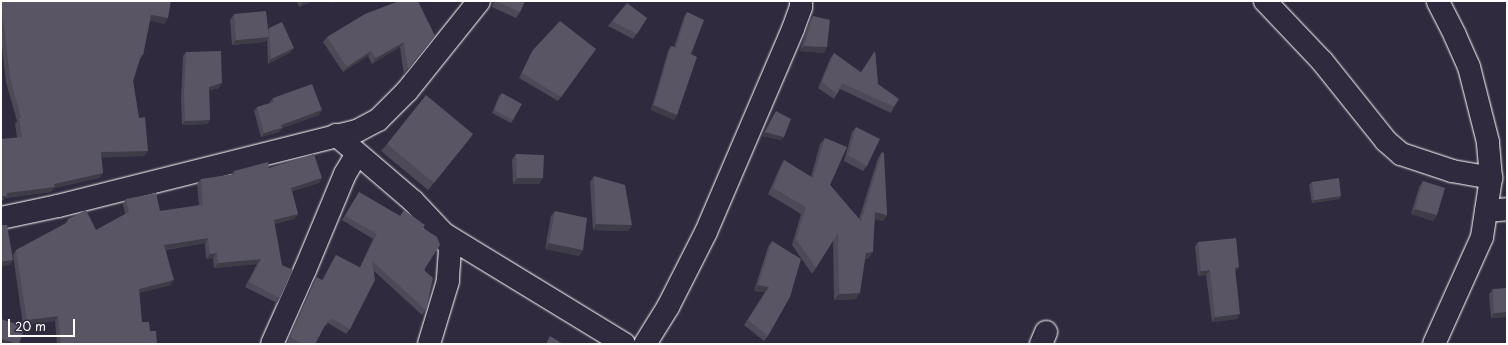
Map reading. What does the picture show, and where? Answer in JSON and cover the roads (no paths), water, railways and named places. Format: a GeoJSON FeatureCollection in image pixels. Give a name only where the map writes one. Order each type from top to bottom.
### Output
{"type":"FeatureCollection","features":[{"type":"Feature","properties":{"kind":"street"},"geometry":{"type":"LineString","coordinates":[[1,218],[58,206],[357,131],[378,120],[426,70],[479,1]]}},
{"type":"Feature","properties":{"kind":"street"},"geometry":{"type":"LineString","coordinates":[[645,344],[668,307],[706,232],[793,29],[801,7],[801,1]]}},
{"type":"Feature","properties":{"kind":"street"},"geometry":{"type":"LineString","coordinates":[[1265,1],[1322,61],[1386,141],[1401,154],[1452,171],[1491,178]]}},
{"type":"Feature","properties":{"kind":"street"},"geometry":{"type":"LineString","coordinates":[[1434,344],[1482,237],[1497,210],[1491,178],[1488,142],[1469,67],[1455,34],[1438,1]]}},
{"type":"Feature","properties":{"kind":"street"},"geometry":{"type":"LineString","coordinates":[[336,136],[413,201],[444,234],[624,344]]}},
{"type":"Feature","properties":{"kind":"street"},"geometry":{"type":"LineString","coordinates":[[272,344],[345,174],[357,154]]}},
{"type":"Feature","properties":{"kind":"street"},"geometry":{"type":"LineString","coordinates":[[428,344],[448,281],[450,249],[444,234]]}}]}
